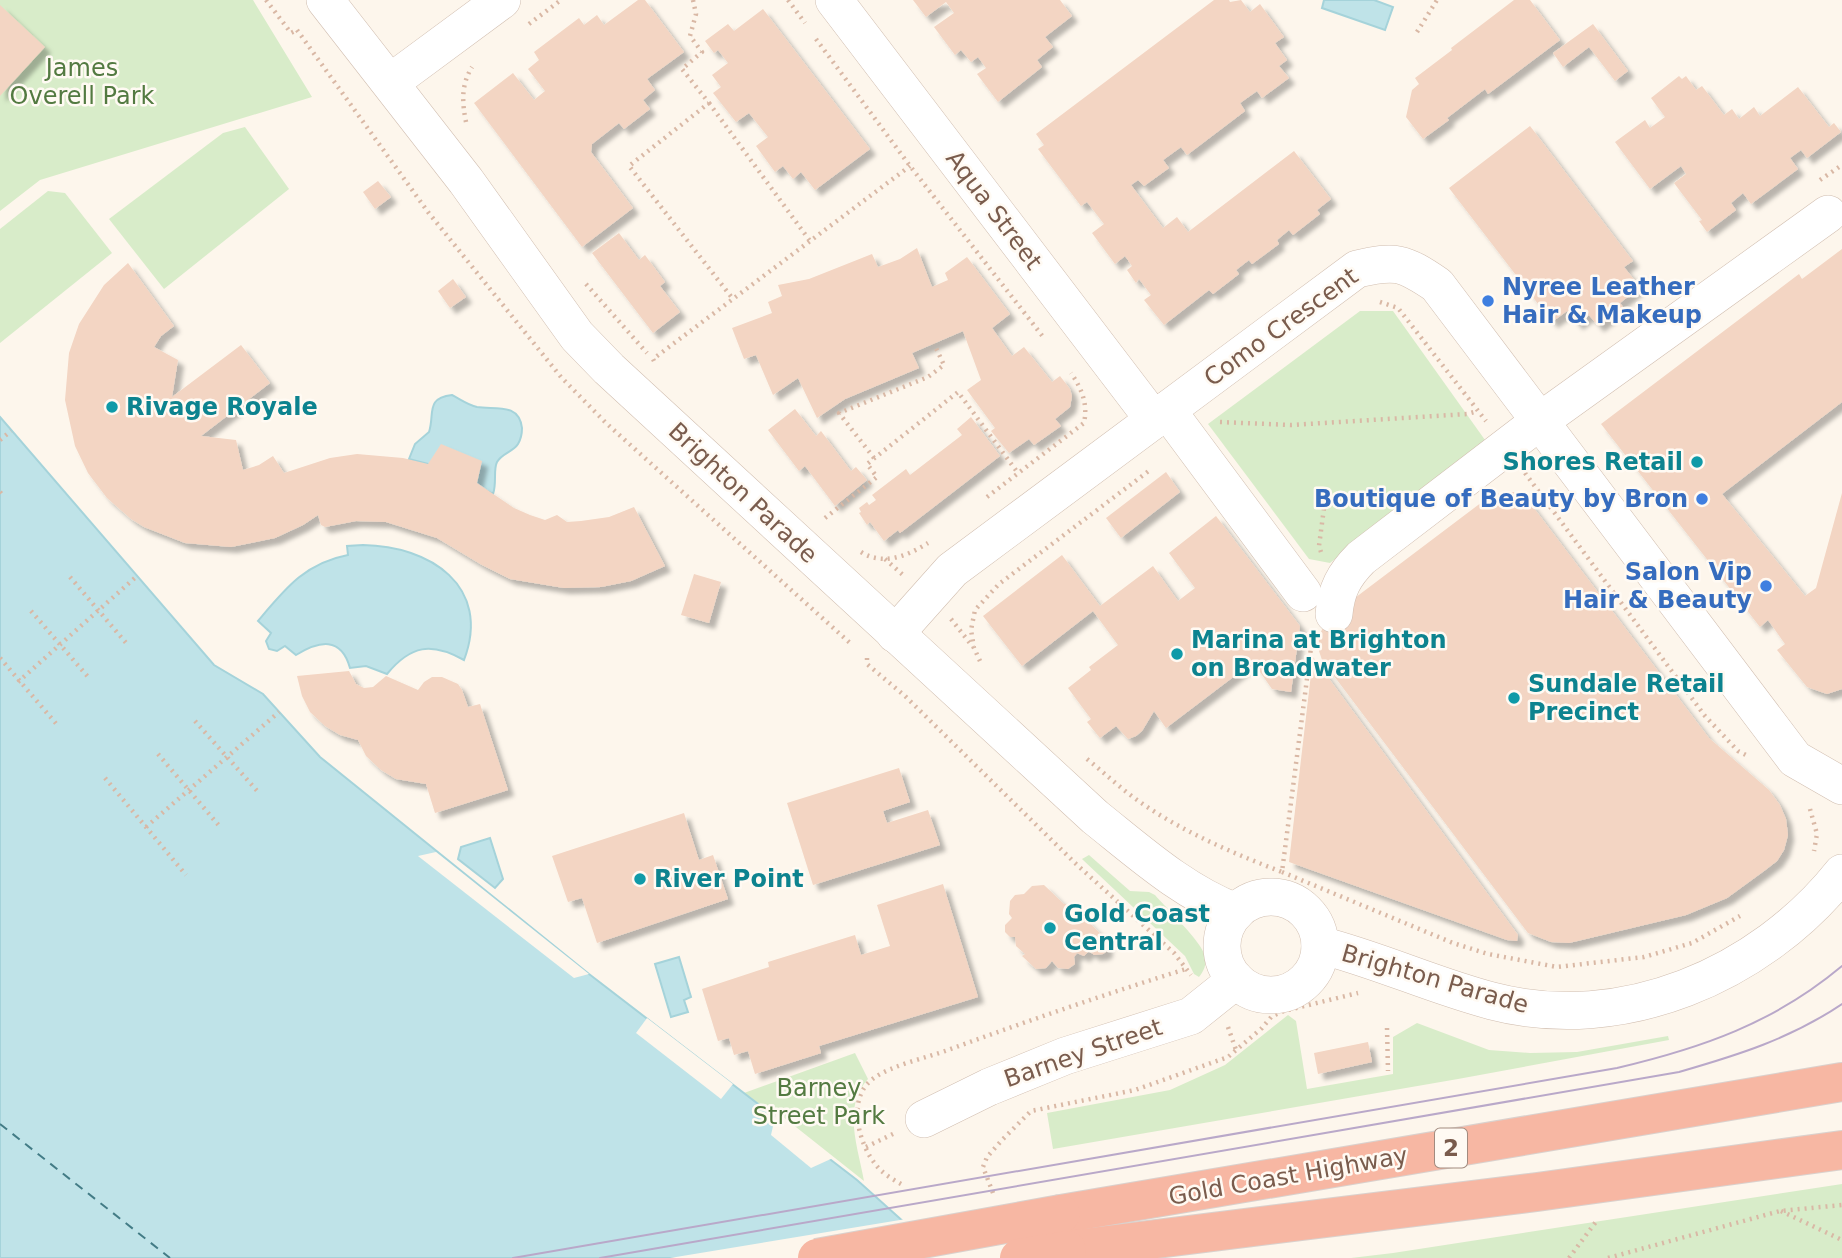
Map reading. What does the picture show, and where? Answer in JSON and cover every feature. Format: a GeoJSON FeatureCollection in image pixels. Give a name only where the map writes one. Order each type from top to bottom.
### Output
{"type":"FeatureCollection","features":[{"type":"Feature","properties":{"kind":"highway","name":"Gold Coast Highway"},"geometry":{"type":"LineString","coordinates":[[1018,1258],[1064,1232],[1842,1082]]}},
{"type":"Feature","properties":{"kind":"highway","name":"Gold Coast Highway"},"geometry":{"type":"LineString","coordinates":[[817,1258],[1064,1232],[1537,1192],[1842,1150]]}},
{"type":"Feature","properties":{"kind":"street","name":"Brighton Parade"},"geometry":{"type":"LineString","coordinates":[[325,0],[391,82],[577,336],[608,369],[1095,817],[1159,868],[1217,905],[1236,912]]}},
{"type":"Feature","properties":{"kind":"street","name":"Aqua Street"},"geometry":{"type":"LineString","coordinates":[[834,0],[1161,415],[1190,439],[1303,593]]}},
{"type":"Feature","properties":{"kind":"street"},"geometry":{"type":"LineString","coordinates":[[391,82],[512,15]]}},
{"type":"Feature","properties":{"kind":"street"},"geometry":{"type":"LineString","coordinates":[[1333,616],[1368,571],[1511,453],[1828,214]]}},
{"type":"Feature","properties":{"kind":"street","name":"Como Crescent"},"geometry":{"type":"LineString","coordinates":[[895,634],[952,570],[1357,269],[1388,262],[1412,268],[1437,285],[1795,760],[1842,786]]}},
{"type":"Feature","properties":{"kind":"street","name":"Brighton Parade"},"geometry":{"type":"LineString","coordinates":[[1320,946],[1353,954],[1493,1001],[1543,1010],[1590,1011],[1628,1005],[1674,992],[1721,974],[1800,920],[1842,873]]}},
{"type":"Feature","properties":{"kind":"street"},"geometry":{"type":"LineString","coordinates":[[1270,897],[1295,902],[1313,921],[1320,946],[1318,960],[1312,973],[1302,984],[1290,992],[1275,995],[1247,989],[1236,980],[1227,968],[1223,954],[1223,938],[1227,924],[1236,912],[1258,898],[1270,897]]}},
{"type":"Feature","properties":{"kind":"street","name":"Barney Street"},"geometry":{"type":"LineString","coordinates":[[924,1119],[989,1087],[1065,1056],[1191,1016],[1236,980]]}},
{"type":"Feature","properties":{"kind":"path"},"geometry":{"type":"LineString","coordinates":[[512,15],[561,0]]}},
{"type":"Feature","properties":{"kind":"path"},"geometry":{"type":"LineString","coordinates":[[694,0],[696,13],[690,36],[702,52],[682,69],[810,241]]}},
{"type":"Feature","properties":{"kind":"path"},"geometry":{"type":"LineString","coordinates":[[788,0],[1049,345]]}},
{"type":"Feature","properties":{"kind":"path"},"geometry":{"type":"LineString","coordinates":[[1417,32],[1437,0]]}},
{"type":"Feature","properties":{"kind":"path"},"geometry":{"type":"LineString","coordinates":[[467,123],[463,90],[466,77],[472,67],[482,59]]}},
{"type":"Feature","properties":{"kind":"path"},"geometry":{"type":"LineString","coordinates":[[709,103],[629,166],[733,299]]}},
{"type":"Feature","properties":{"kind":"path"},"geometry":{"type":"LineString","coordinates":[[653,359],[911,166]]}},
{"type":"Feature","properties":{"kind":"path"},"geometry":{"type":"LineString","coordinates":[[581,277],[597,299],[663,369]]}},
{"type":"Feature","properties":{"kind":"path"},"geometry":{"type":"LineString","coordinates":[[1371,302],[1390,303],[1398,308],[1511,453],[1705,716],[1738,751],[1756,761]]}},
{"type":"Feature","properties":{"kind":"path"},"geometry":{"type":"LineString","coordinates":[[874,458],[839,413],[928,377],[944,365],[934,344]]}},
{"type":"Feature","properties":{"kind":"path"},"geometry":{"type":"LineString","coordinates":[[977,505],[1084,423],[1087,408],[1083,394],[1065,365]]}},
{"type":"Feature","properties":{"kind":"path"},"geometry":{"type":"LineString","coordinates":[[834,527],[825,518],[877,477],[867,464],[958,392],[1018,473]]}},
{"type":"Feature","properties":{"kind":"path"},"geometry":{"type":"LineString","coordinates":[[1222,413],[1215,422],[1291,425],[1467,414],[1478,411]]}},
{"type":"Feature","properties":{"kind":"path"},"geometry":{"type":"LineString","coordinates":[[0,440],[11,431]]}},
{"type":"Feature","properties":{"kind":"path"},"geometry":{"type":"LineString","coordinates":[[988,669],[979,660],[974,648],[971,630],[975,610],[999,584],[1190,439]]}},
{"type":"Feature","properties":{"kind":"path"},"geometry":{"type":"LineString","coordinates":[[1322,556],[1319,546],[1324,508]]}},
{"type":"Feature","properties":{"kind":"path"},"geometry":{"type":"LineString","coordinates":[[854,545],[864,554],[880,559],[900,557],[935,537]]}},
{"type":"Feature","properties":{"kind":"path"},"geometry":{"type":"LineString","coordinates":[[18,682],[137,576]]}},
{"type":"Feature","properties":{"kind":"path"},"geometry":{"type":"LineString","coordinates":[[70,577],[127,644]]}},
{"type":"Feature","properties":{"kind":"path"},"geometry":{"type":"LineString","coordinates":[[31,611],[89,678]]}},
{"type":"Feature","properties":{"kind":"path"},"geometry":{"type":"LineString","coordinates":[[1282,872],[1333,616]]}},
{"type":"Feature","properties":{"kind":"path"},"geometry":{"type":"LineString","coordinates":[[0,658],[59,727]]}},
{"type":"Feature","properties":{"kind":"path"},"geometry":{"type":"LineString","coordinates":[[146,827],[279,712]]}},
{"type":"Feature","properties":{"kind":"path"},"geometry":{"type":"LineString","coordinates":[[195,721],[259,793]]}},
{"type":"Feature","properties":{"kind":"path"},"geometry":{"type":"LineString","coordinates":[[158,754],[221,828]]}},
{"type":"Feature","properties":{"kind":"path"},"geometry":{"type":"LineString","coordinates":[[1083,756],[1134,797],[1196,835],[1235,854],[1453,943],[1488,954],[1557,967],[1644,957],[1692,943],[1742,915]]}},
{"type":"Feature","properties":{"kind":"path"},"geometry":{"type":"LineString","coordinates":[[105,778],[186,875]]}},
{"type":"Feature","properties":{"kind":"path"},"geometry":{"type":"LineString","coordinates":[[1807,802],[1815,820],[1817,834],[1815,849],[1810,858]]}},
{"type":"Feature","properties":{"kind":"path"},"geometry":{"type":"LineString","coordinates":[[998,1204],[983,1167],[987,1157],[1031,1111],[1135,1090],[1228,1057],[1272,1016],[1366,991]]}},
{"type":"Feature","properties":{"kind":"path"},"geometry":{"type":"LineString","coordinates":[[1387,1028],[1388,1071]]}},
{"type":"Feature","properties":{"kind":"path"},"geometry":{"type":"LineString","coordinates":[[1608,1258],[1780,1211],[1842,1205]]}},
{"type":"Feature","properties":{"kind":"path"},"geometry":{"type":"LineString","coordinates":[[1780,1211],[1842,1240]]}},
{"type":"Feature","properties":{"kind":"green space","name":"James Overell Park"},"geometry":{"type":"Polygon","coordinates":[[[0,0],[253,0],[312,97],[40,180],[0,211],[0,0]]]}},
{"type":"Feature","properties":{"kind":"green space"},"geometry":{"type":"Polygon","coordinates":[[[245,127],[289,189],[164,289],[109,219],[223,133],[245,127]]]}},
{"type":"Feature","properties":{"kind":"green space"},"geometry":{"type":"Polygon","coordinates":[[[48,191],[65,193],[112,253],[0,343],[0,229],[48,191]]]}},
{"type":"Feature","properties":{"kind":"green space"},"geometry":{"type":"Polygon","coordinates":[[[1360,311],[1393,311],[1485,440],[1330,563],[1309,559],[1208,424],[1360,311]]]}},
{"type":"Feature","properties":{"kind":"green space"},"geometry":{"type":"Polygon","coordinates":[[[1089,855],[1130,891],[1155,895],[1183,925],[1205,956],[1205,967],[1199,977],[1194,974],[1185,956],[1082,859],[1089,855]]]}},
{"type":"Feature","properties":{"kind":"green space"},"geometry":{"type":"Polygon","coordinates":[[[1288,1015],[1296,1021],[1307,1089],[1393,1074],[1393,1037],[1417,1023],[1489,1050],[1530,1053],[1577,1052],[1668,1036],[1669,1040],[1053,1149],[1047,1113],[1170,1090],[1225,1065],[1288,1015]]]}},
{"type":"Feature","properties":{"kind":"green space","name":"Barney Street Park"},"geometry":{"type":"Polygon","coordinates":[[[855,1053],[868,1079],[860,1090],[854,1115],[864,1181],[777,1112],[775,1117],[744,1093],[855,1053]]]}},
{"type":"Feature","properties":{"kind":"green space"},"geometry":{"type":"Polygon","coordinates":[[[1842,1184],[1842,1258],[1351,1258],[1393,1253],[1842,1184]]]}},
{"type":"Feature","properties":{"kind":"water"},"geometry":{"type":"Polygon","coordinates":[[[1324,0],[1374,0],[1393,7],[1385,30],[1322,8],[1324,0]]]}},
{"type":"Feature","properties":{"kind":"water"},"geometry":{"type":"Polygon","coordinates":[[[452,395],[477,407],[511,411],[520,420],[522,432],[518,444],[497,462],[493,494],[428,464],[409,459],[415,444],[429,432],[434,403],[452,395]]]}},
{"type":"Feature","properties":{"kind":"water"},"geometry":{"type":"Polygon","coordinates":[[[0,417],[214,665],[263,694],[320,757],[589,974],[857,1180],[944,1258],[0,1258],[0,417]]]}},
{"type":"Feature","properties":{"kind":"water"},"geometry":{"type":"Polygon","coordinates":[[[347,546],[388,547],[411,553],[432,562],[449,575],[462,591],[469,611],[470,634],[464,660],[441,651],[422,649],[405,657],[387,674],[366,666],[350,668],[341,650],[328,644],[296,655],[285,646],[277,651],[269,649],[266,641],[271,633],[258,621],[277,598],[308,571],[348,555],[347,546]]]}},
{"type":"Feature","properties":{"kind":"water"},"geometry":{"type":"Polygon","coordinates":[[[490,838],[503,879],[495,888],[458,859],[461,847],[490,838]]]}},
{"type":"Feature","properties":{"kind":"water"},"geometry":{"type":"Polygon","coordinates":[[[679,957],[691,997],[684,1000],[688,1012],[671,1017],[655,964],[679,957]]]}},
{"type":"Feature","properties":{"kind":"pier"},"geometry":{"type":"Polygon","coordinates":[[[436,852],[589,974],[574,978],[418,856],[436,852]]]}},
{"type":"Feature","properties":{"kind":"pier"},"geometry":{"type":"Polygon","coordinates":[[[647,1018],[733,1084],[721,1099],[636,1033],[647,1018]]]}},
{"type":"Feature","properties":{"kind":"pier"},"geometry":{"type":"Polygon","coordinates":[[[776,1113],[833,1158],[811,1168],[771,1135],[776,1113]]]}},
{"type":"Feature","properties":{"kind":"pier"},"geometry":{"type":"Polygon","coordinates":[[[906,1219],[948,1258],[670,1258],[906,1219]]]}},
{"type":"Feature","properties":{"kind":"building"},"geometry":{"type":"Polygon","coordinates":[[[638,0],[645,0],[684,52],[647,79],[655,90],[643,100],[650,109],[624,129],[619,123],[592,144],[591,152],[633,208],[582,247],[474,103],[513,73],[534,100],[545,91],[528,69],[539,60],[534,52],[579,18],[584,25],[597,15],[604,25],[638,0]]]}},
{"type":"Feature","properties":{"kind":"building"},"geometry":{"type":"Polygon","coordinates":[[[913,0],[1060,0],[1072,16],[1045,37],[1053,47],[1037,60],[1042,67],[998,102],[977,74],[986,68],[978,57],[971,62],[961,50],[955,55],[934,27],[954,13],[946,2],[926,17],[913,0]]]}},
{"type":"Feature","properties":{"kind":"building"},"geometry":{"type":"Polygon","coordinates":[[[1214,0],[1241,0],[1250,12],[1260,4],[1284,37],[1275,43],[1287,60],[1279,66],[1289,78],[1262,98],[1257,91],[1240,103],[1245,111],[1187,155],[1181,147],[1163,160],[1169,168],[1144,186],[1138,180],[1131,185],[1163,228],[1177,217],[1188,232],[1294,151],[1331,199],[1317,210],[1320,214],[1293,235],[1289,230],[1277,240],[1279,244],[1252,264],[1249,260],[1236,270],[1239,274],[1213,294],[1209,290],[1164,325],[1144,300],[1151,295],[1139,279],[1136,283],[1127,270],[1132,266],[1125,256],[1115,264],[1092,233],[1104,224],[1087,202],[1081,206],[1038,149],[1044,145],[1036,134],[1214,0]]]}},
{"type":"Feature","properties":{"kind":"building"},"geometry":{"type":"Polygon","coordinates":[[[1514,0],[1530,0],[1560,40],[1488,94],[1485,89],[1423,139],[1406,117],[1412,90],[1419,84],[1415,78],[1514,0]]]}},
{"type":"Feature","properties":{"kind":"building"},"geometry":{"type":"Polygon","coordinates":[[[0,5],[45,47],[0,96],[0,5]]]}},
{"type":"Feature","properties":{"kind":"building"},"geometry":{"type":"Polygon","coordinates":[[[763,9],[870,149],[815,190],[801,172],[793,179],[783,166],[775,172],[756,146],[768,137],[749,113],[736,122],[713,93],[721,87],[712,75],[728,63],[718,50],[714,53],[705,41],[728,24],[734,31],[763,9]]]}},
{"type":"Feature","properties":{"kind":"building"},"geometry":{"type":"Polygon","coordinates":[[[1593,24],[1628,71],[1615,81],[1589,47],[1563,67],[1553,53],[1593,24]]]}},
{"type":"Feature","properties":{"kind":"building"},"geometry":{"type":"Polygon","coordinates":[[[1679,76],[1682,79],[1686,76],[1696,90],[1702,86],[1724,115],[1732,109],[1739,119],[1754,107],[1760,116],[1798,87],[1829,127],[1834,123],[1841,132],[1807,158],[1801,150],[1790,158],[1798,169],[1751,204],[1743,193],[1731,203],[1736,210],[1707,232],[1699,221],[1702,220],[1674,183],[1686,174],[1681,166],[1650,189],[1615,142],[1645,120],[1650,128],[1665,117],[1651,98],[1679,76]]]}},
{"type":"Feature","properties":{"kind":"building"},"geometry":{"type":"Polygon","coordinates":[[[1530,126],[1633,261],[1624,267],[1640,287],[1620,303],[1623,307],[1598,326],[1589,315],[1577,324],[1567,311],[1552,322],[1449,188],[1530,126]]]}},
{"type":"Feature","properties":{"kind":"building"},"geometry":{"type":"Polygon","coordinates":[[[378,181],[391,197],[375,209],[363,192],[378,181]]]}},
{"type":"Feature","properties":{"kind":"building"},"geometry":{"type":"Polygon","coordinates":[[[619,233],[639,260],[645,255],[665,282],[660,286],[680,312],[653,333],[592,253],[619,233]]]}},
{"type":"Feature","properties":{"kind":"building"},"geometry":{"type":"Polygon","coordinates":[[[917,248],[932,287],[948,280],[945,273],[967,257],[1010,314],[992,328],[1012,356],[1024,347],[1052,382],[1060,376],[1070,389],[1070,407],[1055,419],[1061,426],[1034,445],[1029,439],[1009,453],[991,431],[995,428],[967,390],[981,380],[963,331],[912,353],[919,368],[845,399],[817,418],[798,378],[773,395],[756,355],[744,359],[732,328],[772,313],[768,302],[782,296],[778,285],[809,279],[872,254],[878,267],[900,259],[917,248]]]}},
{"type":"Feature","properties":{"kind":"building","name":"Shores Retail"},"geometry":{"type":"Polygon","coordinates":[[[1842,249],[1842,402],[1722,494],[1805,596],[1816,588],[1842,493],[1842,689],[1827,694],[1807,687],[1777,650],[1785,644],[1768,620],[1760,627],[1601,424],[1799,274],[1802,279],[1842,249]]]}},
{"type":"Feature","properties":{"kind":"building"},"geometry":{"type":"Polygon","coordinates":[[[128,263],[174,326],[161,336],[154,347],[178,360],[172,397],[241,345],[270,383],[201,436],[236,440],[243,470],[259,465],[273,456],[284,473],[330,458],[357,454],[403,458],[428,464],[441,444],[482,461],[477,483],[514,508],[545,520],[557,515],[567,522],[609,517],[634,507],[665,566],[631,581],[601,587],[564,588],[510,579],[437,538],[386,522],[356,521],[325,527],[321,525],[318,515],[275,538],[231,547],[185,543],[144,527],[107,498],[88,473],[75,446],[65,400],[69,353],[79,324],[104,285],[128,263]]]}},
{"type":"Feature","properties":{"kind":"building"},"geometry":{"type":"Polygon","coordinates":[[[453,279],[466,297],[450,308],[438,291],[453,279]]]}},
{"type":"Feature","properties":{"kind":"building"},"geometry":{"type":"Polygon","coordinates":[[[795,409],[816,436],[821,431],[851,471],[856,467],[867,480],[835,506],[805,466],[799,471],[768,430],[795,409]]]}},
{"type":"Feature","properties":{"kind":"building"},"geometry":{"type":"Polygon","coordinates":[[[971,417],[1000,456],[900,533],[898,530],[884,541],[870,522],[867,525],[859,513],[859,508],[876,500],[872,495],[906,469],[910,475],[962,435],[957,429],[971,417]]]}},
{"type":"Feature","properties":{"kind":"building"},"geometry":{"type":"Polygon","coordinates":[[[1166,472],[1180,492],[1121,538],[1106,518],[1166,472]]]}},
{"type":"Feature","properties":{"kind":"building","name":"Sundale Retail Precinct"},"geometry":{"type":"Polygon","coordinates":[[[1514,492],[1527,499],[1709,738],[1769,790],[1780,805],[1786,819],[1788,835],[1784,850],[1777,861],[1727,898],[1686,915],[1569,943],[1551,942],[1528,933],[1322,660],[1319,636],[1327,619],[1490,496],[1514,492]]]}},
{"type":"Feature","properties":{"kind":"building","name":"Marina at Brighton on Broadwater"},"geometry":{"type":"Polygon","coordinates":[[[1216,516],[1300,626],[1291,692],[1272,689],[1253,662],[1166,728],[1154,711],[1136,736],[1128,739],[1116,726],[1100,738],[1087,722],[1091,719],[1068,688],[1091,670],[1089,667],[1118,645],[1093,611],[1022,666],[983,616],[1062,555],[1100,606],[1153,566],[1178,601],[1195,588],[1169,553],[1216,516]]]}},
{"type":"Feature","properties":{"kind":"building"},"geometry":{"type":"Polygon","coordinates":[[[694,574],[721,582],[709,623],[681,615],[694,574]]]}},
{"type":"Feature","properties":{"kind":"building"},"geometry":{"type":"Polygon","coordinates":[[[1313,657],[1518,935],[1517,941],[1507,940],[1289,862],[1313,657]]]}},
{"type":"Feature","properties":{"kind":"building"},"geometry":{"type":"Polygon","coordinates":[[[349,671],[356,684],[364,688],[373,687],[386,676],[418,690],[432,677],[442,677],[458,684],[468,707],[480,704],[508,790],[435,813],[426,784],[396,779],[381,770],[366,756],[358,740],[340,735],[310,712],[297,676],[349,671]]]}},
{"type":"Feature","properties":{"kind":"building"},"geometry":{"type":"Polygon","coordinates":[[[899,768],[910,802],[883,811],[887,823],[928,810],[940,845],[813,885],[787,803],[899,768]]]}},
{"type":"Feature","properties":{"kind":"building","name":"River Point"},"geometry":{"type":"Polygon","coordinates":[[[684,813],[699,860],[713,855],[728,899],[597,943],[582,898],[568,902],[552,856],[684,813]]]}},
{"type":"Feature","properties":{"kind":"building"},"geometry":{"type":"Polygon","coordinates":[[[943,884],[978,997],[819,1046],[821,1053],[755,1074],[748,1051],[734,1055],[729,1038],[718,1041],[702,989],[769,967],[768,962],[855,935],[861,955],[890,946],[877,905],[943,884]]]}},
{"type":"Feature","properties":{"kind":"building","name":"Gold Coast Central"},"geometry":{"type":"Polygon","coordinates":[[[1044,885],[1064,904],[1070,904],[1106,939],[1107,951],[1094,955],[1089,951],[1084,956],[1077,953],[1074,957],[1075,964],[1068,969],[1058,968],[1052,961],[1046,968],[1036,969],[1022,956],[1025,954],[1016,946],[1015,937],[1010,937],[1005,932],[1005,925],[1012,918],[1009,914],[1010,901],[1015,895],[1024,894],[1032,886],[1044,885]]]}},
{"type":"Feature","properties":{"kind":"building"},"geometry":{"type":"Polygon","coordinates":[[[1368,1042],[1372,1062],[1318,1074],[1314,1053],[1368,1042]]]}},
{"type":"Feature","properties":{"kind":"ferry route"},"geometry":{"type":"LineString","coordinates":[[0,1124],[170,1258]]}},
{"type":"Feature","properties":{"kind":"tram line"},"geometry":{"type":"LineString","coordinates":[[513,1258],[1617,1068],[1678,1052],[1736,1031],[1790,1003],[1842,966]]}},
{"type":"Feature","properties":{"kind":"tram line"},"geometry":{"type":"LineString","coordinates":[[600,1258],[1679,1072],[1783,1036],[1842,1004]]}},
{"type":"Feature","properties":{"kind":"place","name":"Nyree Leather Hair & Makeup"},"geometry":{"type":"Point","coordinates":[1488,301]}},
{"type":"Feature","properties":{"kind":"place","name":"Rivage Royale"},"geometry":{"type":"Point","coordinates":[112,407]}},
{"type":"Feature","properties":{"kind":"place","name":"Shores Retail"},"geometry":{"type":"Point","coordinates":[1697,462]}},
{"type":"Feature","properties":{"kind":"place","name":"Boutique of Beauty by Bron"},"geometry":{"type":"Point","coordinates":[1702,499]}},
{"type":"Feature","properties":{"kind":"place","name":"Salon Vip Hair & Beauty"},"geometry":{"type":"Point","coordinates":[1766,586]}},
{"type":"Feature","properties":{"kind":"place","name":"Marina at Brighton on Broadwater"},"geometry":{"type":"Point","coordinates":[1177,654]}},
{"type":"Feature","properties":{"kind":"place","name":"Sundale Retail Precinct"},"geometry":{"type":"Point","coordinates":[1514,698]}},
{"type":"Feature","properties":{"kind":"place","name":"River Point"},"geometry":{"type":"Point","coordinates":[640,879]}},
{"type":"Feature","properties":{"kind":"place","name":"Gold Coast Central"},"geometry":{"type":"Point","coordinates":[1050,928]}}]}
